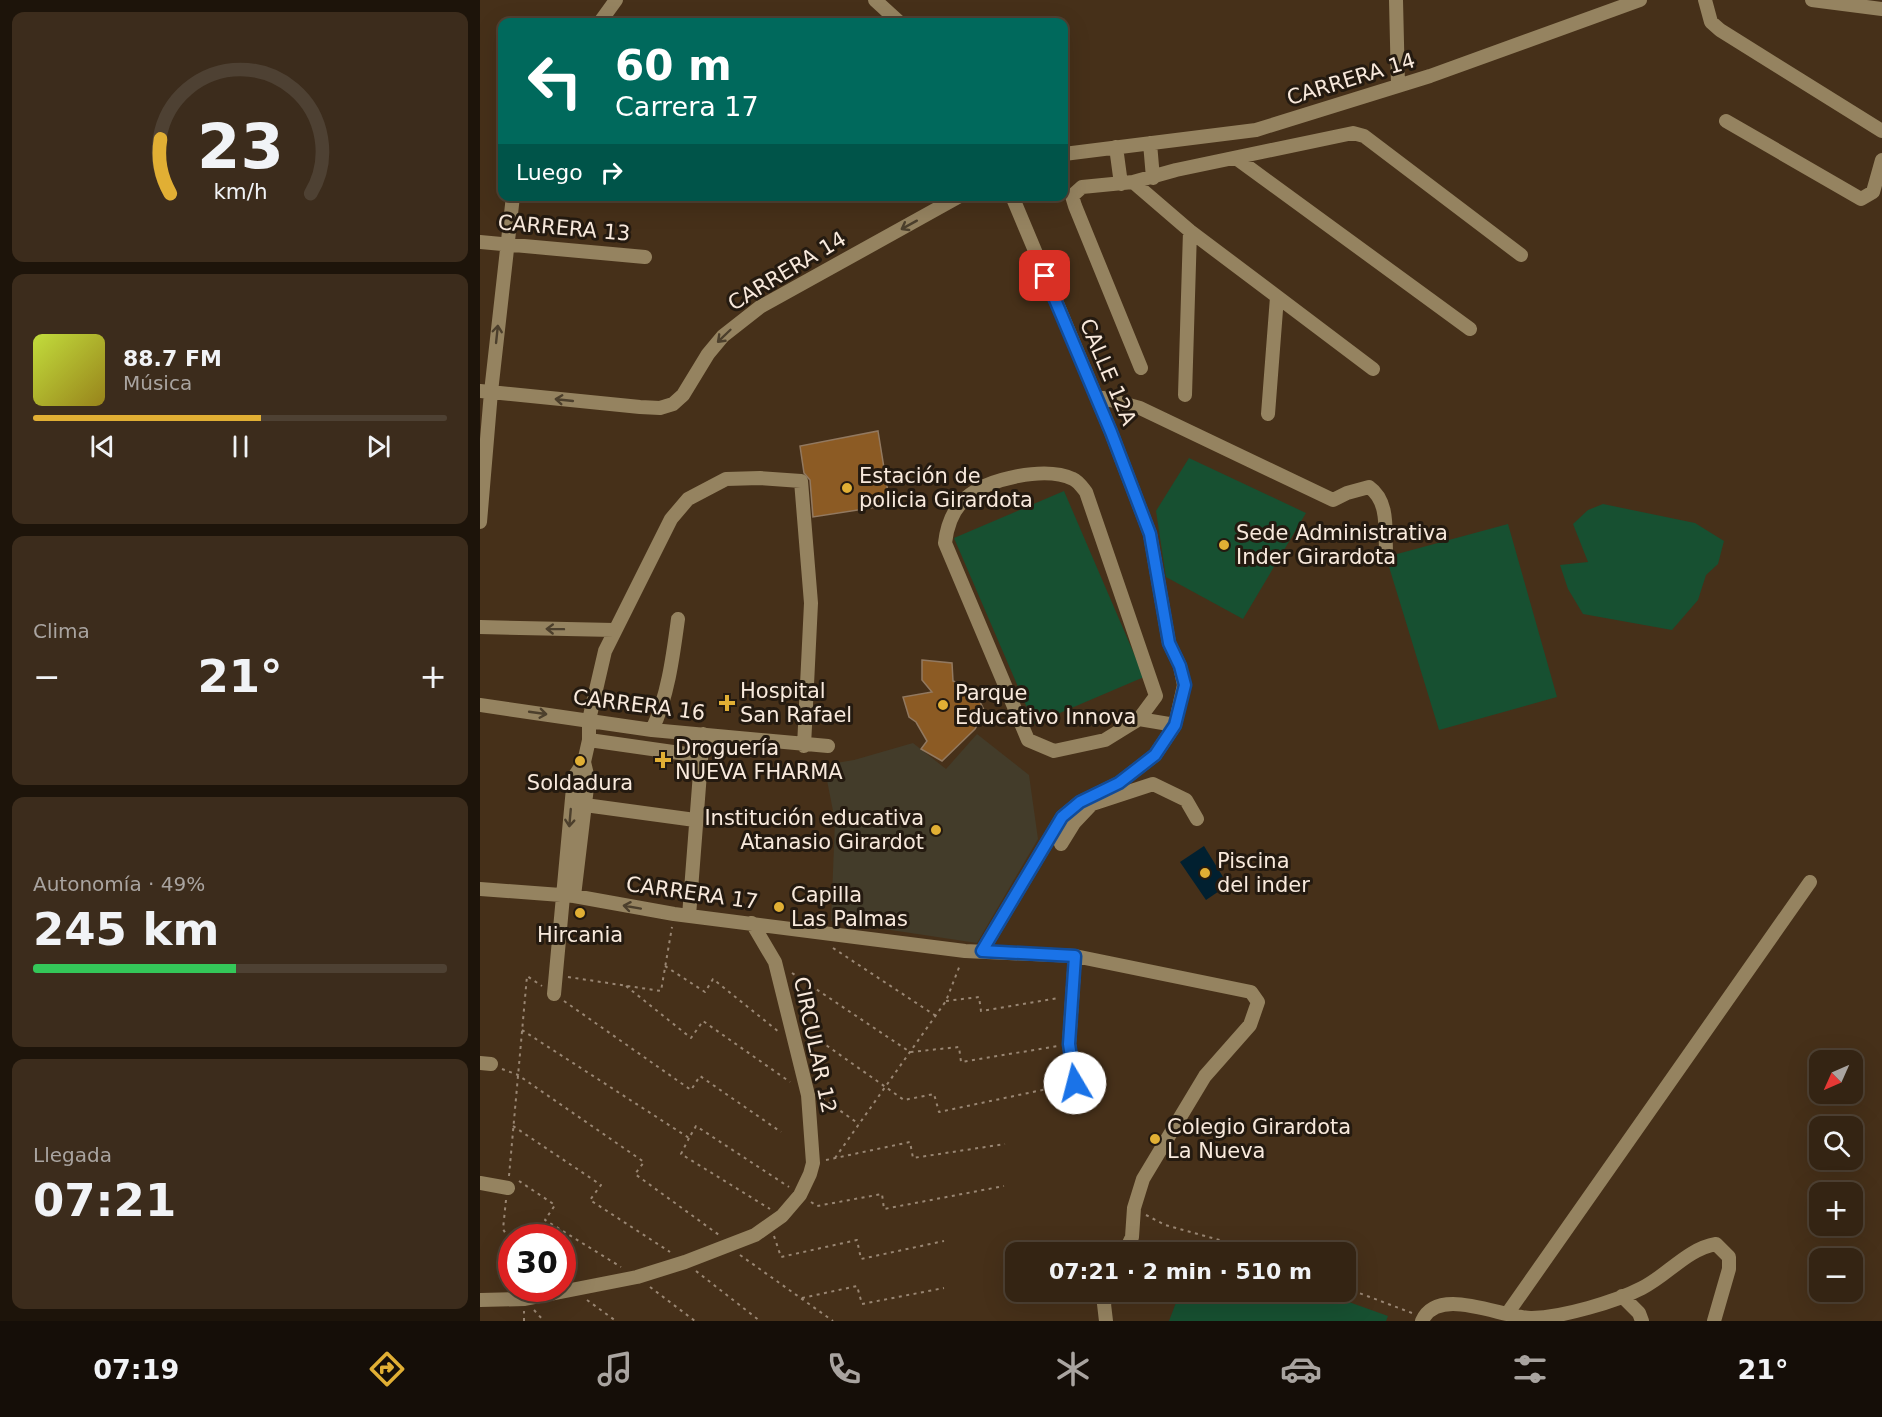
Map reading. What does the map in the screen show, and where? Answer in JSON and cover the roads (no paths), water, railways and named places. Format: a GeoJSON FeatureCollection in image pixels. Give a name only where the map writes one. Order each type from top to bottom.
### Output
{"type":"FeatureCollection","features":[{"type":"Feature","properties":{"kind":"street"},"geometry":{"type":"LineString","coordinates":[[603,18],[616,0]]}},
{"type":"Feature","properties":{"kind":"street"},"geometry":{"type":"LineString","coordinates":[[875,0],[895,18]]}},
{"type":"Feature","properties":{"kind":"street"},"geometry":{"type":"LineString","coordinates":[[1396,0],[1398,85]]}},
{"type":"Feature","properties":{"kind":"street","name":"CARRERA 14"},"geometry":{"type":"LineString","coordinates":[[1068,153],[1256,130],[1398,85],[1640,0]]}},
{"type":"Feature","properties":{"kind":"street"},"geometry":{"type":"LineString","coordinates":[[1705,0],[1711,22],[1720,30],[1882,131]]}},
{"type":"Feature","properties":{"kind":"street"},"geometry":{"type":"LineString","coordinates":[[1812,0],[1882,9]]}},
{"type":"Feature","properties":{"kind":"street"},"geometry":{"type":"LineString","coordinates":[[1725,122],[1861,199],[1873,192],[1882,160]]}},
{"type":"Feature","properties":{"kind":"street"},"geometry":{"type":"LineString","coordinates":[[1141,368],[1072,196],[1082,187],[1153,178],[1176,170],[1292,147],[1338,134],[1353,133],[1364,136],[1521,255]]}},
{"type":"Feature","properties":{"kind":"street"},"geometry":{"type":"LineString","coordinates":[[1150,143],[1153,178]]}},
{"type":"Feature","properties":{"kind":"street"},"geometry":{"type":"LineString","coordinates":[[1116,147],[1127,183],[1373,369]]}},
{"type":"Feature","properties":{"kind":"street"},"geometry":{"type":"LineString","coordinates":[[1236,158],[1470,328]]}},
{"type":"Feature","properties":{"kind":"street"},"geometry":{"type":"LineString","coordinates":[[480,522],[485,392],[512,201]]}},
{"type":"Feature","properties":{"kind":"street","name":"CARRERA 14"},"geometry":{"type":"LineString","coordinates":[[485,392],[640,407],[660,408],[673,404],[683,395],[708,354],[742,320],[951,201]]}},
{"type":"Feature","properties":{"kind":"street","name":"CALLE 12A"},"geometry":{"type":"LineString","coordinates":[[982,951],[1062,817],[1080,802],[1119,783],[1143,767],[1167,741],[1175,725],[1185,685],[1180,666],[1169,643],[1150,534],[1096,396],[1014,201]]}},
{"type":"Feature","properties":{"kind":"street"},"geometry":{"type":"LineString","coordinates":[[1185,395],[1190,231]]}},
{"type":"Feature","properties":{"kind":"street","name":"CARRERA 13"},"geometry":{"type":"LineString","coordinates":[[480,242],[645,257]]}},
{"type":"Feature","properties":{"kind":"street"},"geometry":{"type":"LineString","coordinates":[[1268,414],[1277,297]]}},
{"type":"Feature","properties":{"kind":"street"},"geometry":{"type":"LineString","coordinates":[[1096,396],[1140,408],[1333,500],[1369,488],[1378,493],[1384,509],[1386,550]]}},
{"type":"Feature","properties":{"kind":"street"},"geometry":{"type":"LineString","coordinates":[[1139,719],[1156,696],[1086,492],[1075,479],[1048,472],[1006,478],[967,497],[948,523],[945,543],[1028,740],[1054,752],[1105,740],[1139,719],[1175,725]]}},
{"type":"Feature","properties":{"kind":"street"},"geometry":{"type":"LineString","coordinates":[[569,896],[573,777],[584,762],[589,740],[589,720],[605,651],[671,519],[688,499],[726,479],[759,478],[801,481],[811,603],[804,746]]}},
{"type":"Feature","properties":{"kind":"street"},"geometry":{"type":"LineString","coordinates":[[652,730],[659,714],[672,663],[678,619]]}},
{"type":"Feature","properties":{"kind":"street"},"geometry":{"type":"LineString","coordinates":[[480,627],[614,630]]}},
{"type":"Feature","properties":{"kind":"street","name":"CARRERA 16"},"geometry":{"type":"LineString","coordinates":[[480,705],[652,730],[804,746],[828,746]]}},
{"type":"Feature","properties":{"kind":"street"},"geometry":{"type":"LineString","coordinates":[[689,916],[703,734]]}},
{"type":"Feature","properties":{"kind":"street"},"geometry":{"type":"LineString","coordinates":[[589,740],[701,756]]}},
{"type":"Feature","properties":{"kind":"street"},"geometry":{"type":"LineString","coordinates":[[554,994],[585,805],[588,779],[584,762]]}},
{"type":"Feature","properties":{"kind":"street"},"geometry":{"type":"LineString","coordinates":[[1048,837],[1064,846],[1074,823],[1092,804],[1153,784],[1186,800],[1197,819]]}},
{"type":"Feature","properties":{"kind":"street"},"geometry":{"type":"LineString","coordinates":[[585,805],[695,820]]}},
{"type":"Feature","properties":{"kind":"street"},"geometry":{"type":"LineString","coordinates":[[1507,1314],[1810,882]]}},
{"type":"Feature","properties":{"kind":"street","name":"CARRERA 17"},"geometry":{"type":"LineString","coordinates":[[480,889],[569,896],[674,914],[965,951],[1075,956],[1251,992],[1258,1002],[1250,1025],[1205,1076],[1143,1179],[1134,1208],[1130,1242]]}},
{"type":"Feature","properties":{"kind":"street","name":"CIRCULAR 12"},"geometry":{"type":"LineString","coordinates":[[480,1300],[502,1301],[637,1277],[685,1262],[755,1235],[782,1216],[800,1195],[813,1163],[808,1095],[775,962],[752,923]]}},
{"type":"Feature","properties":{"kind":"street"},"geometry":{"type":"LineString","coordinates":[[1075,956],[1069,1044],[1075,1083]]}},
{"type":"Feature","properties":{"kind":"street"},"geometry":{"type":"LineString","coordinates":[[480,1183],[508,1181]]}},
{"type":"Feature","properties":{"kind":"street"},"geometry":{"type":"LineString","coordinates":[[1423,1319],[1451,1302],[1507,1314],[1531,1318],[1540,1317],[1622,1296],[1643,1287],[1701,1246],[1716,1244],[1729,1257],[1729,1269],[1714,1321]]}},
{"type":"Feature","properties":{"kind":"street"},"geometry":{"type":"LineString","coordinates":[[1622,1296],[1639,1313],[1642,1321]]}},
{"type":"Feature","properties":{"kind":"street"},"geometry":{"type":"LineString","coordinates":[[1105,1302],[1106,1321]]}},
{"type":"Feature","properties":{"kind":"water","name":"Piscina del inder"},"geometry":{"type":"Polygon","coordinates":[[[1204,846],[1228,885],[1206,900],[1180,862],[1204,846]]]}},
{"type":"Feature","properties":{"kind":"place","name":"Estación de policia Girardota"},"geometry":{"type":"Point","coordinates":[847,488]}},
{"type":"Feature","properties":{"kind":"place","name":"Sede Administrativa Inder Girardota"},"geometry":{"type":"Point","coordinates":[1224,545]}},
{"type":"Feature","properties":{"kind":"place","name":"Hospital San Rafael"},"geometry":{"type":"Point","coordinates":[727,703]}},
{"type":"Feature","properties":{"kind":"place","name":"Parque Educativo Innova"},"geometry":{"type":"Point","coordinates":[943,705]}},
{"type":"Feature","properties":{"kind":"place","name":"Droguería NUEVA FHARMA"},"geometry":{"type":"Point","coordinates":[663,760]}},
{"type":"Feature","properties":{"kind":"place","name":"Soldadura"},"geometry":{"type":"Point","coordinates":[580,761]}},
{"type":"Feature","properties":{"kind":"place","name":"Institución educativa Atanasio Girardot"},"geometry":{"type":"Point","coordinates":[936,830]}},
{"type":"Feature","properties":{"kind":"place","name":"Piscina del inder"},"geometry":{"type":"Point","coordinates":[1205,873]}},
{"type":"Feature","properties":{"kind":"place","name":"Capilla Las Palmas"},"geometry":{"type":"Point","coordinates":[779,907]}},
{"type":"Feature","properties":{"kind":"place","name":"Hircania"},"geometry":{"type":"Point","coordinates":[580,913]}},
{"type":"Feature","properties":{"kind":"place","name":"Colegio Girardota La Nueva"},"geometry":{"type":"Point","coordinates":[1155,1139]}}]}
